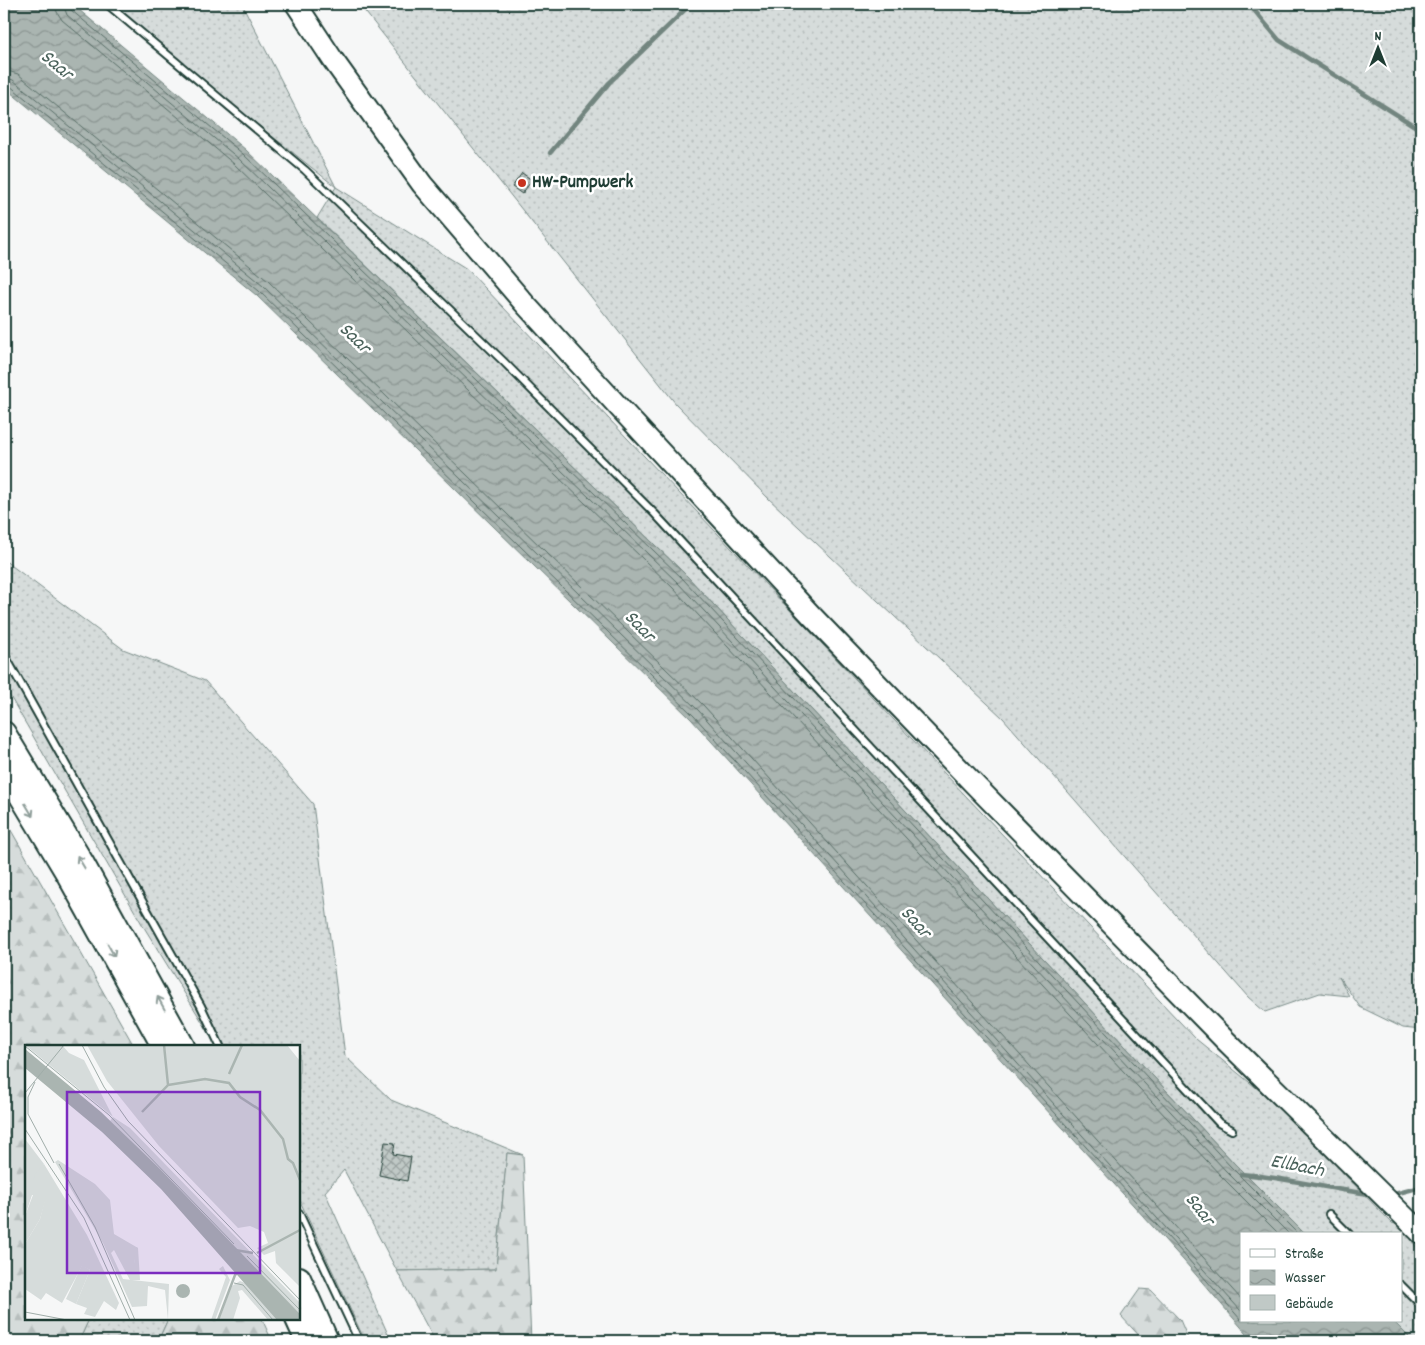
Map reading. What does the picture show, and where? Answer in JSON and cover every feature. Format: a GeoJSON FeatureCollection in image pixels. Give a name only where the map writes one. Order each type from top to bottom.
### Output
{"type":"FeatureCollection","features":[{"type":"Feature","properties":{"kind":"highway"},"geometry":{"type":"LineString","coordinates":[[4,734],[96,888],[182,1045]]}},
{"type":"Feature","properties":{"kind":"highway"},"geometry":{"type":"LineString","coordinates":[[4,768],[71,881],[162,1045]]}},
{"type":"Feature","properties":{"kind":"highway"},"geometry":{"type":"LineString","coordinates":[[300,1280],[327,1341]]}},
{"type":"Feature","properties":{"kind":"highway"},"geometry":{"type":"LineString","coordinates":[[297,1320],[307,1341]]}},
{"type":"Feature","properties":{"kind":"main road"},"geometry":{"type":"LineString","coordinates":[[296,4],[333,60],[422,184],[524,303],[617,405],[799,601],[975,785],[1358,1172],[1421,1233]]}},
{"type":"Feature","properties":{"kind":"lane"},"geometry":{"type":"LineString","coordinates":[[107,4],[305,170],[503,361],[655,514],[1219,1123],[1232,1130]]}},
{"type":"Feature","properties":{"kind":"lane"},"geometry":{"type":"LineString","coordinates":[[4,654],[201,1006],[220,1045]]}},
{"type":"Feature","properties":{"kind":"lane"},"geometry":{"type":"LineString","coordinates":[[1329,1214],[1347,1232]]}},
{"type":"Feature","properties":{"kind":"lane"},"geometry":{"type":"LineString","coordinates":[[300,1215],[359,1341]]}},
{"type":"Feature","properties":{"kind":"lane"},"geometry":{"type":"LineString","coordinates":[[1402,1286],[1421,1305]]}},
{"type":"Feature","properties":{"kind":"green space"},"geometry":{"type":"Polygon","coordinates":[[[106,4],[242,4],[336,187],[106,4]]]}},
{"type":"Feature","properties":{"kind":"green space"},"geometry":{"type":"Polygon","coordinates":[[[359,4],[1421,4],[1421,1030],[1403,1028],[1360,1007],[1339,977],[1349,996],[1320,993],[1265,1012],[1248,997],[1003,718],[768,498],[676,404],[359,4]]]}},
{"type":"Feature","properties":{"kind":"green space"},"geometry":{"type":"Polygon","coordinates":[[[336,187],[467,269],[1196,1039],[1291,1116],[1346,1168],[1344,1174],[1392,1223],[1402,1226],[1421,1254],[1421,1341],[1413,1341],[1394,1322],[1402,1322],[1402,1232],[1303,1232],[1234,1163],[686,575],[317,218],[336,187]]]}},
{"type":"Feature","properties":{"kind":"green space"},"geometry":{"type":"Polygon","coordinates":[[[4,560],[123,649],[205,681],[313,804],[345,1056],[391,1100],[523,1155],[507,1153],[496,1269],[397,1271],[344,1170],[325,1192],[391,1341],[365,1341],[300,1201],[300,1045],[216,1045],[142,924],[4,686],[4,560]]]}},
{"type":"Feature","properties":{"kind":"green space"},"geometry":{"type":"Polygon","coordinates":[[[4,818],[133,1045],[25,1045],[25,1320],[89,1320],[79,1341],[4,1341],[4,818]]]}},
{"type":"Feature","properties":{"kind":"green space"},"geometry":{"type":"Polygon","coordinates":[[[507,1153],[523,1155],[531,1341],[435,1341],[397,1271],[496,1269],[507,1153]]]}},
{"type":"Feature","properties":{"kind":"green space"},"geometry":{"type":"Polygon","coordinates":[[[1140,1289],[1151,1290],[1180,1320],[1189,1341],[1144,1341],[1121,1316],[1140,1289]]]}},
{"type":"Feature","properties":{"kind":"green space"},"geometry":{"type":"Polygon","coordinates":[[[89,1320],[168,1320],[158,1341],[79,1341],[89,1320]]]}},
{"type":"Feature","properties":{"kind":"green space"},"geometry":{"type":"Polygon","coordinates":[[[168,1320],[262,1320],[272,1341],[158,1341],[168,1320]]]}},
{"type":"Feature","properties":{"kind":"water","name":"Saar"},"geometry":{"type":"Polygon","coordinates":[[[4,4],[72,4],[246,150],[686,575],[1234,1163],[1303,1232],[1240,1232],[1240,1322],[1394,1322],[1413,1341],[1253,1341],[1184,1261],[691,719],[256,295],[4,87],[4,4]]]}},
{"type":"Feature","properties":{"kind":"building","name":"HW-Pumpwerk"},"geometry":{"type":"Polygon","coordinates":[[[522,173],[532,180],[522,194],[512,187],[522,173]]]}},
{"type":"Feature","properties":{"kind":"building"},"geometry":{"type":"Polygon","coordinates":[[[385,1142],[395,1143],[393,1154],[411,1157],[407,1181],[379,1175],[385,1142]]]}},
{"type":"Feature","properties":{"kind":"waterway"},"geometry":{"type":"LineString","coordinates":[[550,153],[609,83],[691,4]]}},
{"type":"Feature","properties":{"kind":"waterway"},"geometry":{"type":"LineString","coordinates":[[1249,4],[1279,40],[1421,130]]}},
{"type":"Feature","properties":{"kind":"waterway","name":"Ellbach"},"geometry":{"type":"LineString","coordinates":[[1241,1174],[1371,1194]]}},
{"type":"Feature","properties":{"kind":"waterway","name":"Ellbach"},"geometry":{"type":"LineString","coordinates":[[1391,1195],[1421,1187]]}},
{"type":"Feature","properties":{"kind":"place","name":"HW-Pumpwerk"},"geometry":{"type":"Point","coordinates":[522,183]}}]}
